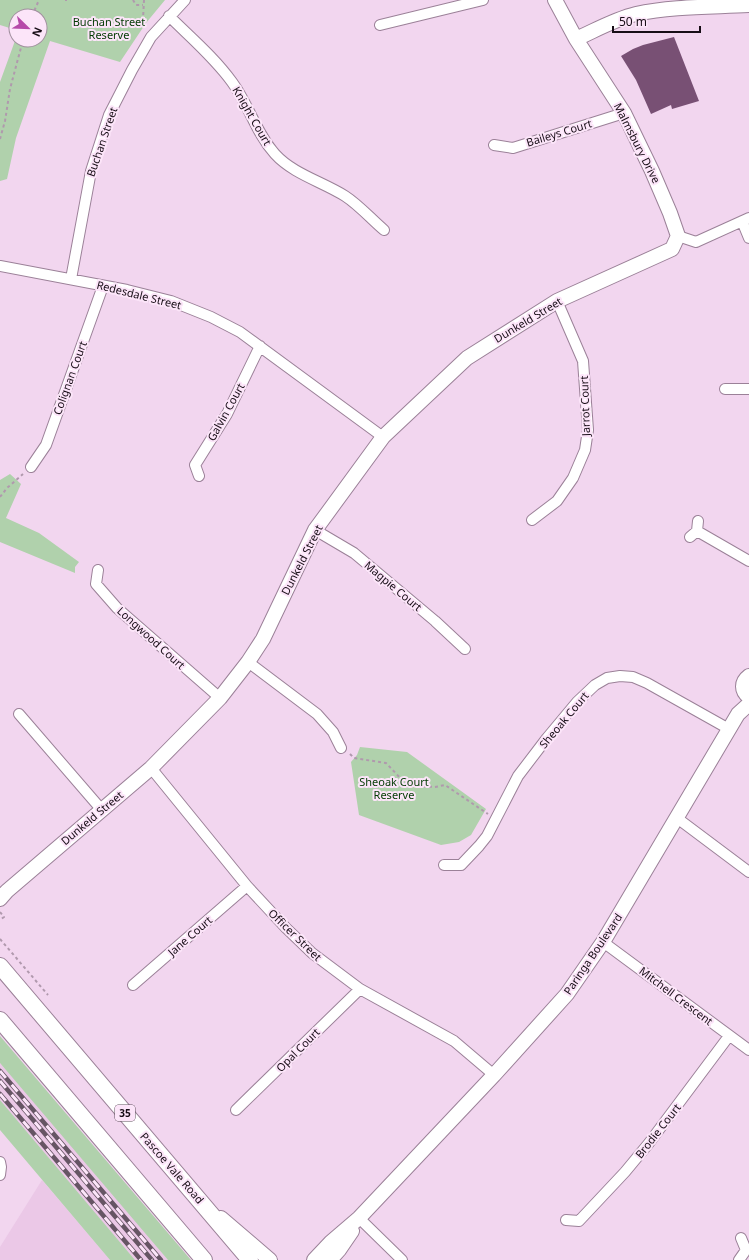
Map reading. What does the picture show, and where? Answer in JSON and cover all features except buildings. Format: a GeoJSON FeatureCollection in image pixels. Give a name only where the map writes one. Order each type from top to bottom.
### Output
{"type":"FeatureCollection","features":[{"type":"Feature","properties":{"kind":"main road","name":"Pascoe Vale Road"},"geometry":{"type":"LineString","coordinates":[[0,966],[250,1260]]}},
{"type":"Feature","properties":{"kind":"main road"},"geometry":{"type":"LineString","coordinates":[[0,1020],[204,1260]]}},
{"type":"Feature","properties":{"kind":"street","name":"Buchan Street"},"geometry":{"type":"LineString","coordinates":[[71,279],[91,171],[109,115],[151,37],[185,0]]}},
{"type":"Feature","properties":{"kind":"street"},"geometry":{"type":"LineString","coordinates":[[380,25],[483,0]]}},
{"type":"Feature","properties":{"kind":"street","name":"Malmsbury Drive"},"geometry":{"type":"LineString","coordinates":[[555,0],[576,39],[624,113],[670,213],[675,242]]}},
{"type":"Feature","properties":{"kind":"street"},"geometry":{"type":"LineString","coordinates":[[576,39],[612,22],[650,11],[749,5]]}},
{"type":"Feature","properties":{"kind":"street","name":"Knight Court"},"geometry":{"type":"LineString","coordinates":[[169,16],[218,65],[232,82],[247,104],[261,136],[276,155],[298,172],[346,197],[384,230]]}},
{"type":"Feature","properties":{"kind":"street","name":"Baileys Court"},"geometry":{"type":"LineString","coordinates":[[494,145],[513,148],[624,113]]}},
{"type":"Feature","properties":{"kind":"street"},"geometry":{"type":"LineString","coordinates":[[675,242],[696,242],[745,220],[749,238]]}},
{"type":"Feature","properties":{"kind":"street","name":"Dunkeld Street"},"geometry":{"type":"LineString","coordinates":[[2,895],[101,809],[151,768],[220,698],[248,662],[263,639],[315,530],[383,437],[467,358],[557,301],[675,242]]}},
{"type":"Feature","properties":{"kind":"street","name":"Redesdale Street"},"geometry":{"type":"LineString","coordinates":[[0,266],[71,279],[171,301],[212,317],[240,332],[260,346],[383,437]]}},
{"type":"Feature","properties":{"kind":"street","name":"Colignan Court"},"geometry":{"type":"LineString","coordinates":[[31,467],[46,445],[103,286]]}},
{"type":"Feature","properties":{"kind":"street","name":"Jarrot Court"},"geometry":{"type":"LineString","coordinates":[[532,520],[557,501],[573,478],[585,450],[588,430],[583,361],[557,301]]}},
{"type":"Feature","properties":{"kind":"street","name":"Galvin Court"},"geometry":{"type":"LineString","coordinates":[[199,476],[195,465],[227,414],[260,346]]}},
{"type":"Feature","properties":{"kind":"street"},"geometry":{"type":"LineString","coordinates":[[725,390],[749,388]]}},
{"type":"Feature","properties":{"kind":"street","name":"Magpie Court"},"geometry":{"type":"LineString","coordinates":[[315,530],[354,553],[435,621],[465,650]]}},
{"type":"Feature","properties":{"kind":"street"},"geometry":{"type":"LineString","coordinates":[[695,530],[749,561]]}},
{"type":"Feature","properties":{"kind":"street","name":"Longwood Court"},"geometry":{"type":"LineString","coordinates":[[98,570],[96,584],[117,608],[220,698]]}},
{"type":"Feature","properties":{"kind":"street"},"geometry":{"type":"LineString","coordinates":[[248,662],[317,714],[333,732],[341,748]]}},
{"type":"Feature","properties":{"kind":"street","name":"Sheoak Court"},"geometry":{"type":"LineString","coordinates":[[444,865],[461,864],[480,846],[487,836],[518,776],[577,702],[594,685],[607,678],[620,676],[633,677],[648,683],[729,729]]}},
{"type":"Feature","properties":{"kind":"street","name":"Paringa Boulevard"},"geometry":{"type":"LineString","coordinates":[[314,1260],[331,1242],[360,1218],[494,1076],[567,994],[603,942],[738,714],[746,694],[744,681],[749,676]]}},
{"type":"Feature","properties":{"kind":"street","name":"Paringa Boulevard"},"geometry":{"type":"LineString","coordinates":[[738,714],[749,704]]}},
{"type":"Feature","properties":{"kind":"street"},"geometry":{"type":"LineString","coordinates":[[19,714],[101,809]]}},
{"type":"Feature","properties":{"kind":"street","name":"Officer Street"},"geometry":{"type":"LineString","coordinates":[[151,768],[247,886],[312,954],[360,989],[454,1041],[494,1076]]}},
{"type":"Feature","properties":{"kind":"street"},"geometry":{"type":"LineString","coordinates":[[677,818],[749,872]]}},
{"type":"Feature","properties":{"kind":"street","name":"Jane Court"},"geometry":{"type":"LineString","coordinates":[[132,985],[247,886]]}},
{"type":"Feature","properties":{"kind":"street","name":"Mitchell Crescent"},"geometry":{"type":"LineString","coordinates":[[603,942],[749,1050]]}},
{"type":"Feature","properties":{"kind":"street","name":"Opal Court"},"geometry":{"type":"LineString","coordinates":[[236,1110],[360,989]]}},
{"type":"Feature","properties":{"kind":"street","name":"Brodie Court"},"geometry":{"type":"LineString","coordinates":[[579,1221],[625,1172],[649,1143],[729,1036]]}},
{"type":"Feature","properties":{"kind":"street"},"geometry":{"type":"LineString","coordinates":[[0,1162],[0,1175]]}},
{"type":"Feature","properties":{"kind":"street"},"geometry":{"type":"LineString","coordinates":[[213,1216],[220,1217],[270,1260]]}},
{"type":"Feature","properties":{"kind":"street"},"geometry":{"type":"LineString","coordinates":[[360,1218],[402,1260]]}},
{"type":"Feature","properties":{"kind":"street","name":"Paringa Boulevard"},"geometry":{"type":"LineString","coordinates":[[330,1260],[339,1250],[360,1218]]}},
{"type":"Feature","properties":{"kind":"street"},"geometry":{"type":"LineString","coordinates":[[566,1220],[579,1221],[585,1230]]}},
{"type":"Feature","properties":{"kind":"street"},"geometry":{"type":"LineString","coordinates":[[740,1260],[748,1250],[741,1238]]}},
{"type":"Feature","properties":{"kind":"path"},"geometry":{"type":"LineString","coordinates":[[133,0],[136,5],[143,6]]}},
{"type":"Feature","properties":{"kind":"path"},"geometry":{"type":"LineString","coordinates":[[144,0],[143,20],[151,37]]}},
{"type":"Feature","properties":{"kind":"path"},"geometry":{"type":"LineString","coordinates":[[0,139],[5,121],[10,89],[21,48]]}},
{"type":"Feature","properties":{"kind":"path"},"geometry":{"type":"LineString","coordinates":[[0,497],[7,488],[31,467]]}},
{"type":"Feature","properties":{"kind":"path"},"geometry":{"type":"LineString","coordinates":[[341,748],[354,758],[386,763],[405,783],[434,787],[445,785],[484,812],[496,818]]}},
{"type":"Feature","properties":{"kind":"path"},"geometry":{"type":"LineString","coordinates":[[0,912],[4,916],[0,920]]}},
{"type":"Feature","properties":{"kind":"path"},"geometry":{"type":"LineString","coordinates":[[0,939],[48,995]]}},
{"type":"Feature","properties":{"kind":"shaded area"},"geometry":{"type":"Polygon","coordinates":[[[0,1063],[129,1212],[168,1260],[135,1260],[0,1100],[0,1063]]]}},
{"type":"Feature","properties":{"kind":"shaded area"},"geometry":{"type":"Polygon","coordinates":[[[42,1180],[110,1260],[0,1260],[0,1247],[42,1180]]]}},
{"type":"Feature","properties":{"kind":"green space","name":"Buchan Street Reserve"},"geometry":{"type":"Polygon","coordinates":[[[0,0],[165,0],[146,23],[120,62],[50,41],[48,47],[48,8],[8,8],[8,28],[0,25],[0,0]]]}},
{"type":"Feature","properties":{"kind":"green space","name":"Buchan Street Reserve"},"geometry":{"type":"Polygon","coordinates":[[[12,48],[48,48],[16,138],[7,179],[0,181],[0,82],[12,48]]]}},
{"type":"Feature","properties":{"kind":"green space"},"geometry":{"type":"Polygon","coordinates":[[[10,474],[21,484],[6,518],[39,533],[79,562],[75,567],[75,573],[0,542],[0,480],[10,474]]]}},
{"type":"Feature","properties":{"kind":"green space","name":"Sheoak Court Reserve"},"geometry":{"type":"Polygon","coordinates":[[[360,747],[407,752],[486,809],[471,835],[459,842],[441,845],[359,815],[351,762],[357,755],[360,747]]]}},
{"type":"Feature","properties":{"kind":"green space"},"geometry":{"type":"Polygon","coordinates":[[[0,1036],[191,1260],[168,1260],[0,1063],[0,1036]]]}},
{"type":"Feature","properties":{"kind":"green space"},"geometry":{"type":"Polygon","coordinates":[[[0,1100],[135,1260],[110,1260],[0,1130],[0,1100]]]}},
{"type":"Feature","properties":{"kind":"railway"},"geometry":{"type":"LineString","coordinates":[[0,1071],[161,1260]]}},
{"type":"Feature","properties":{"kind":"railway"},"geometry":{"type":"LineString","coordinates":[[0,1081],[152,1260]]}},
{"type":"Feature","properties":{"kind":"railway"},"geometry":{"type":"LineString","coordinates":[[0,1094],[141,1260]]}}]}
